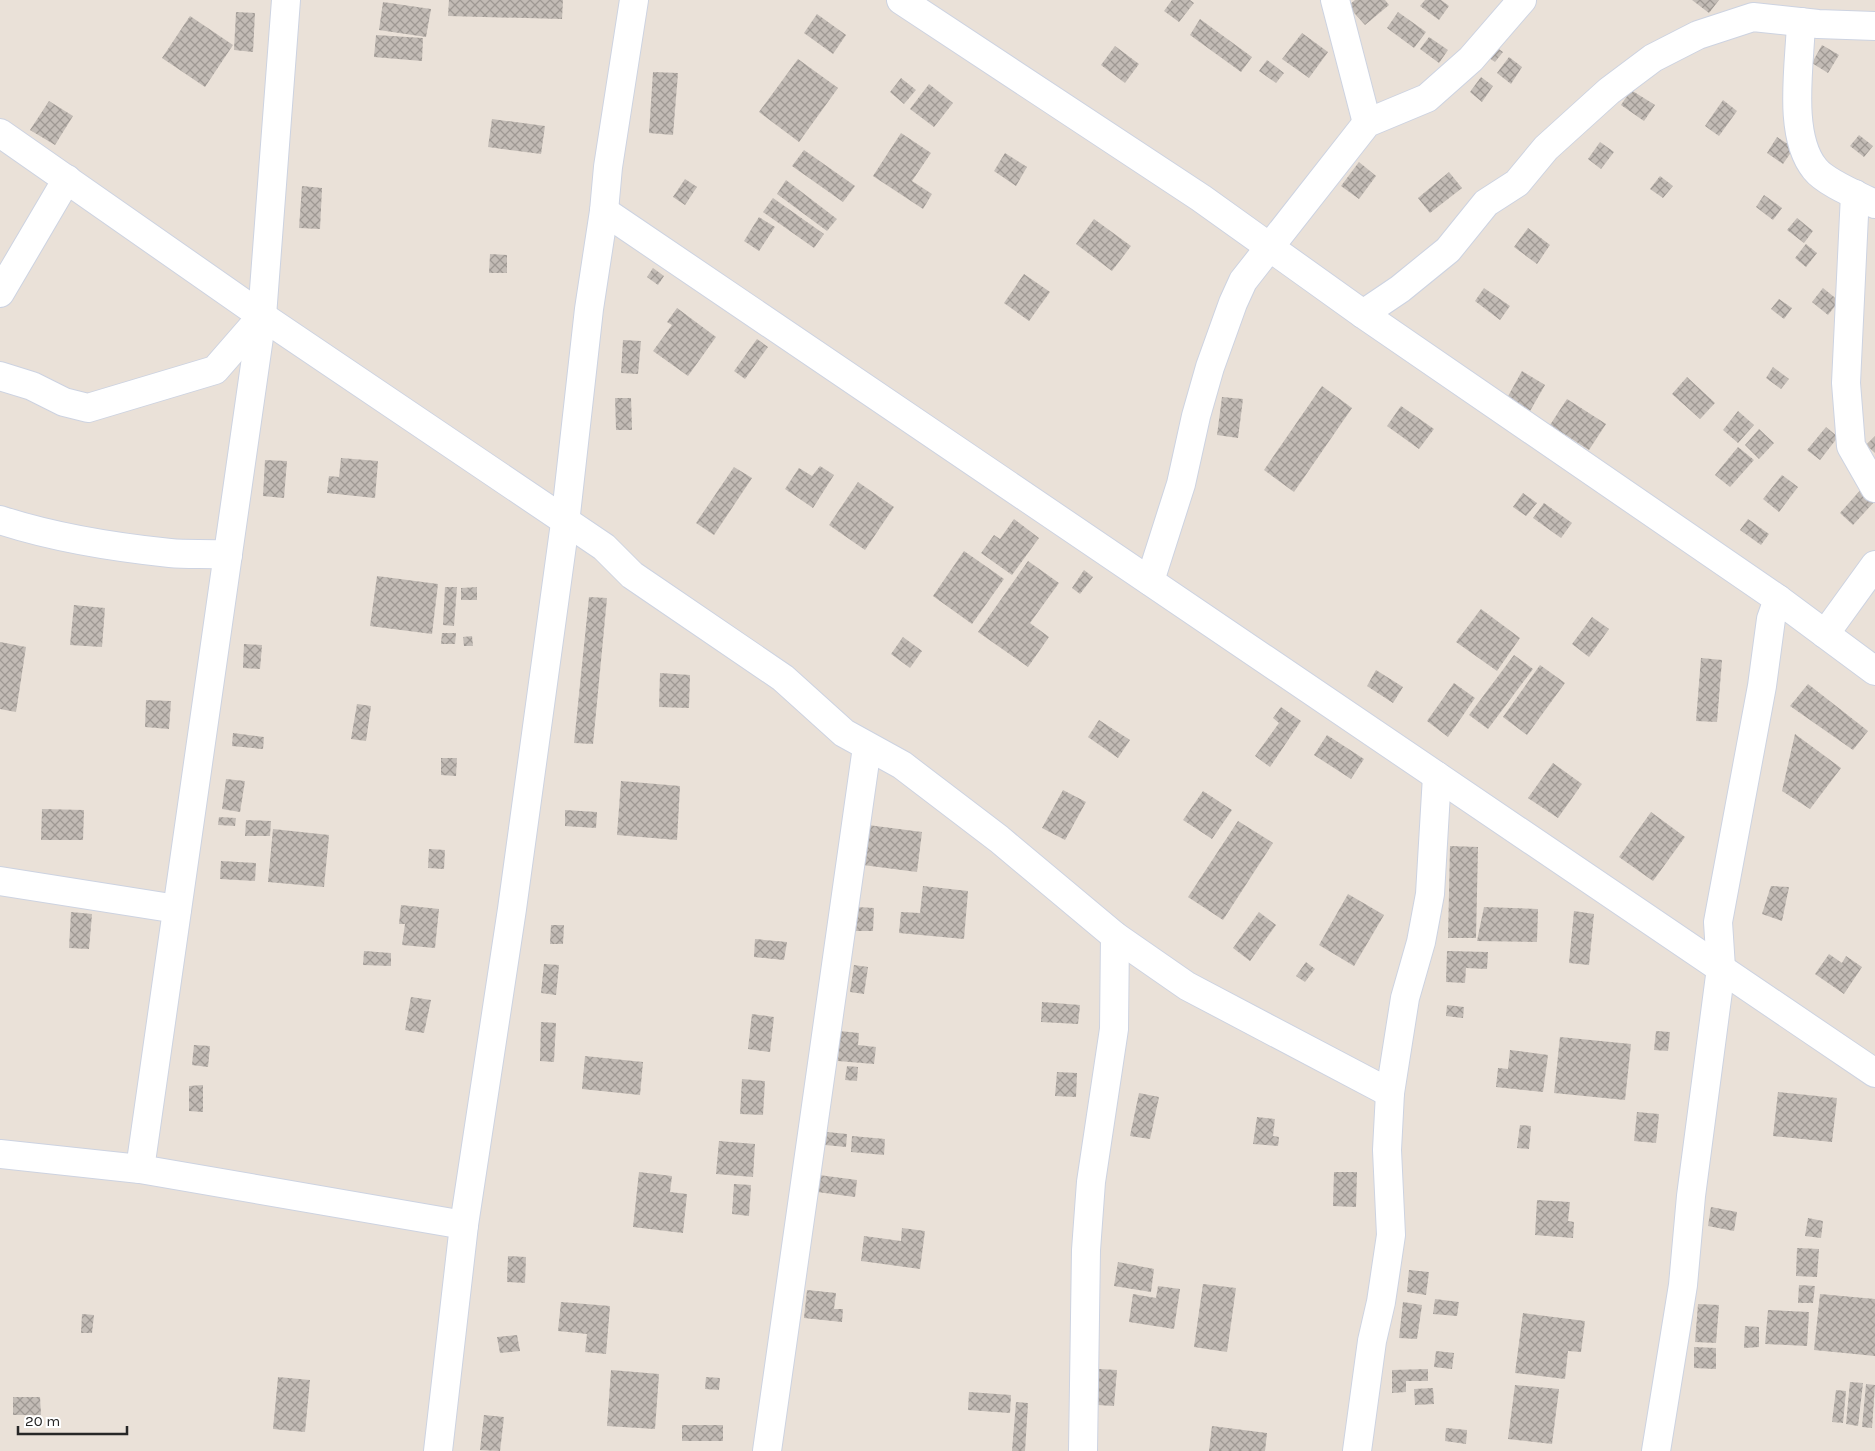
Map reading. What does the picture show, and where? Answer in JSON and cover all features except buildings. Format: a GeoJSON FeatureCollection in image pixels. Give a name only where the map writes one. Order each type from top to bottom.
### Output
{"type":"FeatureCollection","features":[{"type":"Feature","properties":{"kind":"street"},"geometry":{"type":"LineString","coordinates":[[140,1169],[262,316],[286,0]]}},
{"type":"Feature","properties":{"kind":"street"},"geometry":{"type":"LineString","coordinates":[[438,1451],[464,1225],[512,909],[565,523],[588,318],[604,211],[608,167],[634,0]]}},
{"type":"Feature","properties":{"kind":"street"},"geometry":{"type":"LineString","coordinates":[[902,0],[1201,198],[1363,314],[1778,599],[1875,671]]}},
{"type":"Feature","properties":{"kind":"street"},"geometry":{"type":"LineString","coordinates":[[1335,0],[1368,123]]}},
{"type":"Feature","properties":{"kind":"street"},"geometry":{"type":"LineString","coordinates":[[1150,581],[1181,484],[1196,416],[1222,334],[1244,282],[1368,123],[1427,98],[1471,59],[1522,0]]}},
{"type":"Feature","properties":{"kind":"street"},"geometry":{"type":"LineString","coordinates":[[1363,314],[1400,289],[1448,250],[1486,203],[1517,183],[1546,148],[1609,91],[1654,58],[1698,35],[1752,17],[1875,26]]}},
{"type":"Feature","properties":{"kind":"street"},"geometry":{"type":"LineString","coordinates":[[1801,22],[1798,124],[1805,150],[1815,169],[1865,199],[1846,383],[1851,446],[1875,488]]}},
{"type":"Feature","properties":{"kind":"street"},"geometry":{"type":"LineString","coordinates":[[0,133],[262,316],[565,523],[604,547],[632,575],[783,678],[844,733],[867,748],[902,765],[999,840],[1115,936],[1201,994],[1390,1093]]}},
{"type":"Feature","properties":{"kind":"street"},"geometry":{"type":"LineString","coordinates":[[0,293],[66,179]]}},
{"type":"Feature","properties":{"kind":"street"},"geometry":{"type":"LineString","coordinates":[[604,211],[1875,1073]]}},
{"type":"Feature","properties":{"kind":"street"},"geometry":{"type":"LineString","coordinates":[[0,376],[32,386],[64,402],[88,408],[215,370],[262,316]]}},
{"type":"Feature","properties":{"kind":"street"},"geometry":{"type":"LineString","coordinates":[[0,520],[37,532],[72,539],[169,553],[228,555]]}},
{"type":"Feature","properties":{"kind":"street"},"geometry":{"type":"LineString","coordinates":[[1825,634],[1875,565]]}},
{"type":"Feature","properties":{"kind":"street"},"geometry":{"type":"LineString","coordinates":[[1656,1451],[1683,1285],[1691,1196],[1721,968],[1718,922],[1762,686],[1771,619],[1778,599]]}},
{"type":"Feature","properties":{"kind":"street"},"geometry":{"type":"LineString","coordinates":[[766,1451],[867,748]]}},
{"type":"Feature","properties":{"kind":"street"},"geometry":{"type":"LineString","coordinates":[[1357,1451],[1372,1341],[1381,1302],[1390,1235],[1387,1150],[1390,1093],[1404,998],[1421,942],[1430,894],[1438,776]]}},
{"type":"Feature","properties":{"kind":"street"},"geometry":{"type":"LineString","coordinates":[[0,881],[177,909]]}},
{"type":"Feature","properties":{"kind":"street"},"geometry":{"type":"LineString","coordinates":[[1083,1451],[1086,1250],[1091,1182],[1114,1030],[1115,936]]}},
{"type":"Feature","properties":{"kind":"street"},"geometry":{"type":"LineString","coordinates":[[0,1154],[140,1169],[464,1225]]}}]}
